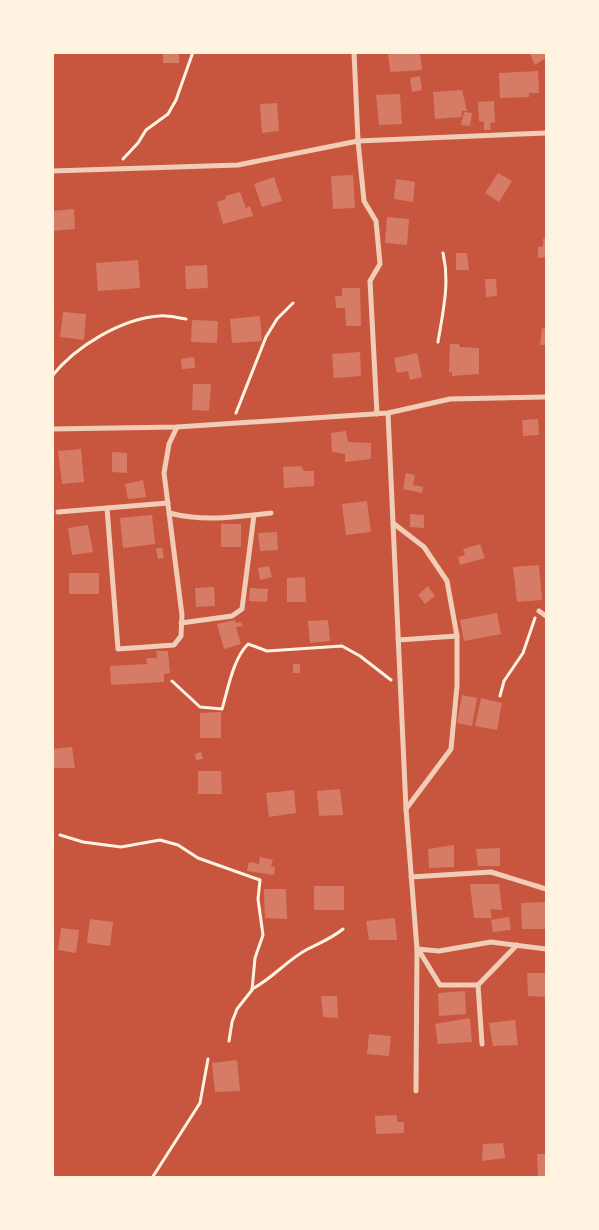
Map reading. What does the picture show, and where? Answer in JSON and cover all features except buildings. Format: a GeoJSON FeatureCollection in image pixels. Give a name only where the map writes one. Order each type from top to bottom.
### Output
{"type":"FeatureCollection","features":[{"type":"Feature","properties":{"kind":"street"},"geometry":{"type":"LineString","coordinates":[[354,52],[358,141],[364,201],[376,221],[380,264],[370,281],[377,414]]}},
{"type":"Feature","properties":{"kind":"street"},"geometry":{"type":"LineString","coordinates":[[52,171],[238,165],[358,141],[546,133]]}},
{"type":"Feature","properties":{"kind":"street"},"geometry":{"type":"LineString","coordinates":[[52,429],[177,427],[388,413],[450,399],[546,397]]}},
{"type":"Feature","properties":{"kind":"street"},"geometry":{"type":"LineString","coordinates":[[388,413],[406,809],[417,949],[416,1091]]}},
{"type":"Feature","properties":{"kind":"street"},"geometry":{"type":"LineString","coordinates":[[107,508],[118,649],[174,645],[181,636],[181,623],[164,473],[168,444],[177,427]]}},
{"type":"Feature","properties":{"kind":"street"},"geometry":{"type":"LineString","coordinates":[[58,512],[168,503]]}},
{"type":"Feature","properties":{"kind":"street"},"geometry":{"type":"LineString","coordinates":[[169,513],[189,518],[217,519],[271,513]]}},
{"type":"Feature","properties":{"kind":"street"},"geometry":{"type":"LineString","coordinates":[[181,623],[232,616],[242,609],[254,515]]}},
{"type":"Feature","properties":{"kind":"street"},"geometry":{"type":"LineString","coordinates":[[393,523],[424,547],[447,581],[456,636],[457,686],[451,749],[406,809]]}},
{"type":"Feature","properties":{"kind":"street"},"geometry":{"type":"LineString","coordinates":[[539,611],[546,616]]}},
{"type":"Feature","properties":{"kind":"street"},"geometry":{"type":"LineString","coordinates":[[398,640],[456,636]]}},
{"type":"Feature","properties":{"kind":"street"},"geometry":{"type":"LineString","coordinates":[[412,877],[491,872],[546,889]]}},
{"type":"Feature","properties":{"kind":"street"},"geometry":{"type":"LineString","coordinates":[[417,949],[439,951],[491,942],[546,948]]}},
{"type":"Feature","properties":{"kind":"street"},"geometry":{"type":"LineString","coordinates":[[417,949],[440,985],[478,985],[517,945]]}},
{"type":"Feature","properties":{"kind":"street"},"geometry":{"type":"LineString","coordinates":[[478,985],[482,1044]]}},
{"type":"Feature","properties":{"kind":"path"},"geometry":{"type":"LineString","coordinates":[[112,169],[138,144],[146,130],[168,114],[176,100],[193,52]]}},
{"type":"Feature","properties":{"kind":"path"},"geometry":{"type":"LineString","coordinates":[[438,342],[447,294],[447,268],[443,253]]}},
{"type":"Feature","properties":{"kind":"path"},"geometry":{"type":"LineString","coordinates":[[228,423],[238,410],[266,337],[286,308],[293,303]]}},
{"type":"Feature","properties":{"kind":"path"},"geometry":{"type":"LineString","coordinates":[[52,376],[66,361],[108,333],[160,316],[186,319]]}},
{"type":"Feature","properties":{"kind":"path"},"geometry":{"type":"LineString","coordinates":[[500,696],[504,681],[523,653],[532,623],[539,611]]}},
{"type":"Feature","properties":{"kind":"path"},"geometry":{"type":"LineString","coordinates":[[172,681],[200,707],[222,709],[237,663],[248,644],[267,651],[342,646],[360,656],[383,675],[400,682]]}},
{"type":"Feature","properties":{"kind":"path"},"geometry":{"type":"LineString","coordinates":[[60,835],[82,842],[121,847],[160,840],[178,845],[198,858],[260,880],[258,899],[263,935],[255,958],[252,990]]}},
{"type":"Feature","properties":{"kind":"path"},"geometry":{"type":"LineString","coordinates":[[229,1041],[232,1022],[237,1009],[252,990],[264,983],[306,950],[330,940],[343,929]]}},
{"type":"Feature","properties":{"kind":"path"},"geometry":{"type":"LineString","coordinates":[[152,1178],[200,1103],[208,1059]]}}]}
